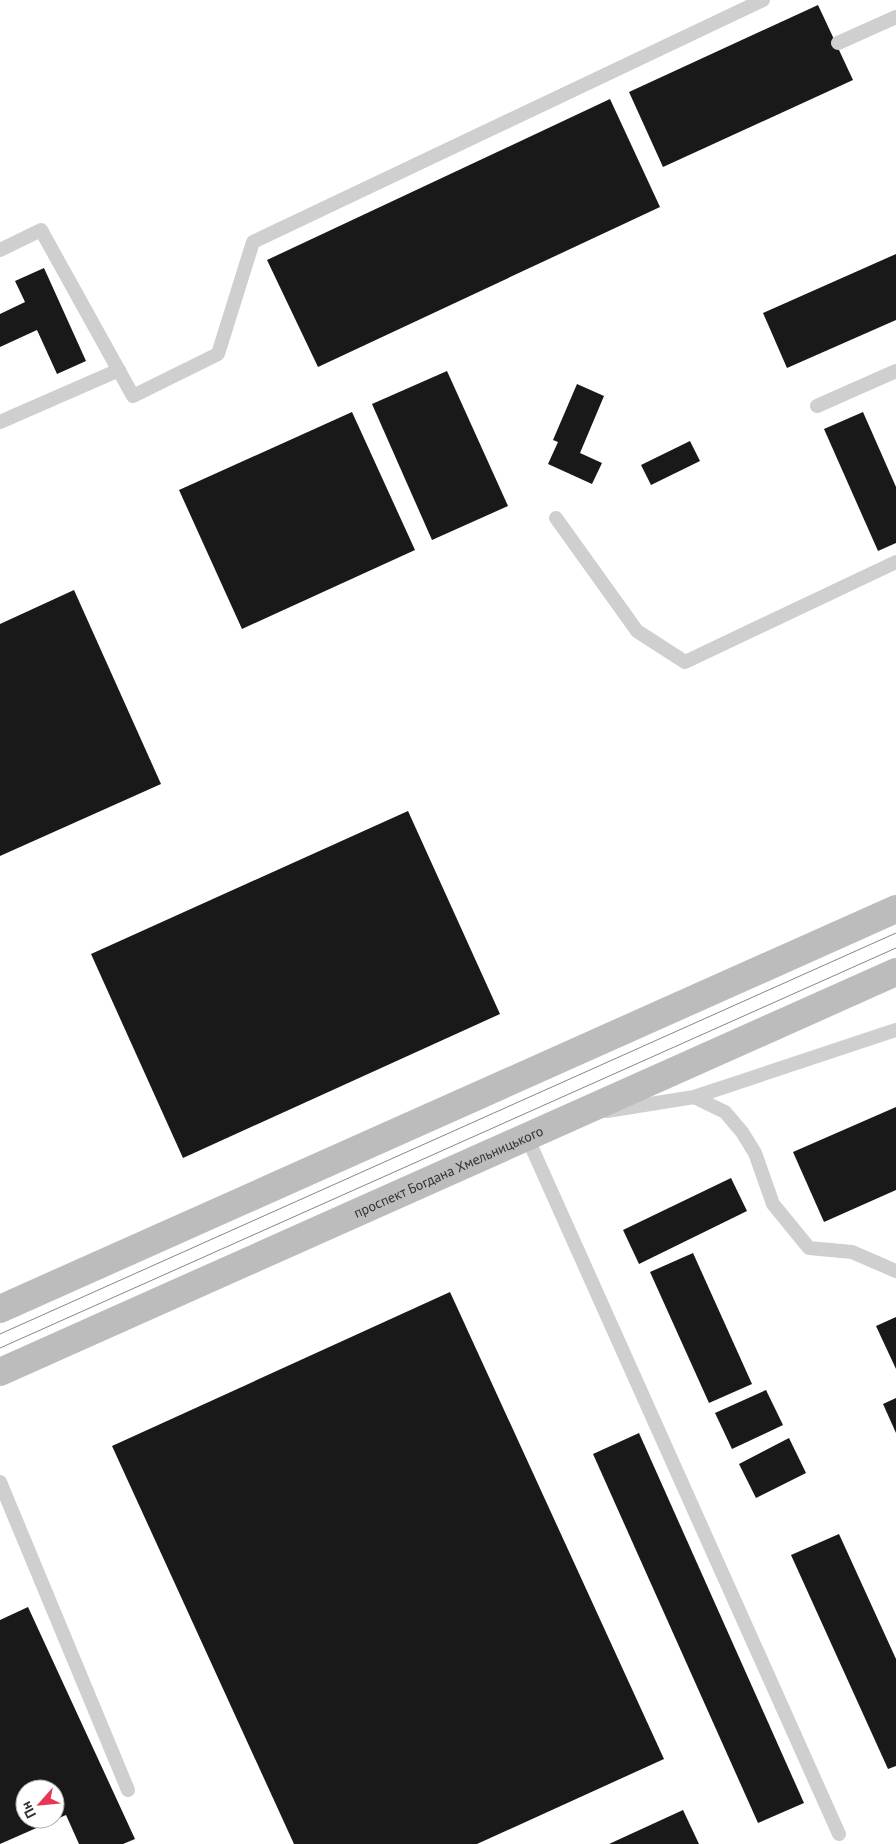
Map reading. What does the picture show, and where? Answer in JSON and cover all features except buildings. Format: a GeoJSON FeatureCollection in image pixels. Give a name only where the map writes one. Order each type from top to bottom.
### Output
{"type":"FeatureCollection","features":[{"type":"Feature","properties":{"kind":"main road"},"geometry":{"type":"LineString","coordinates":[[0,1309],[896,909]]}},
{"type":"Feature","properties":{"kind":"main road","name":"проспект Богдана Хмельницького"},"geometry":{"type":"LineString","coordinates":[[0,1372],[896,972]]}},
{"type":"Feature","properties":{"kind":"lane"},"geometry":{"type":"LineString","coordinates":[[0,250],[41,230],[133,396],[218,354],[253,242],[763,0]]}},
{"type":"Feature","properties":{"kind":"lane"},"geometry":{"type":"LineString","coordinates":[[838,43],[896,17]]}},
{"type":"Feature","properties":{"kind":"lane"},"geometry":{"type":"LineString","coordinates":[[0,422],[119,370]]}},
{"type":"Feature","properties":{"kind":"lane"},"geometry":{"type":"LineString","coordinates":[[817,406],[896,371]]}},
{"type":"Feature","properties":{"kind":"lane"},"geometry":{"type":"LineString","coordinates":[[556,518],[636,631],[685,662],[896,562]]}},
{"type":"Feature","properties":{"kind":"lane"},"geometry":{"type":"LineString","coordinates":[[569,1118],[694,1097],[896,1030]]}},
{"type":"Feature","properties":{"kind":"lane"},"geometry":{"type":"LineString","coordinates":[[694,1097],[725,1112],[742,1132],[755,1153],[772,1204],[809,1248],[852,1252],[896,1271]]}},
{"type":"Feature","properties":{"kind":"lane"},"geometry":{"type":"LineString","coordinates":[[527,1137],[838,1834]]}},
{"type":"Feature","properties":{"kind":"lane"},"geometry":{"type":"LineString","coordinates":[[0,1482],[128,1790]]}},
{"type":"Feature","properties":{"kind":"tram line"},"geometry":{"type":"LineString","coordinates":[[0,1334],[896,933]]}},
{"type":"Feature","properties":{"kind":"tram line"},"geometry":{"type":"LineString","coordinates":[[0,1348],[896,948]]}}]}
